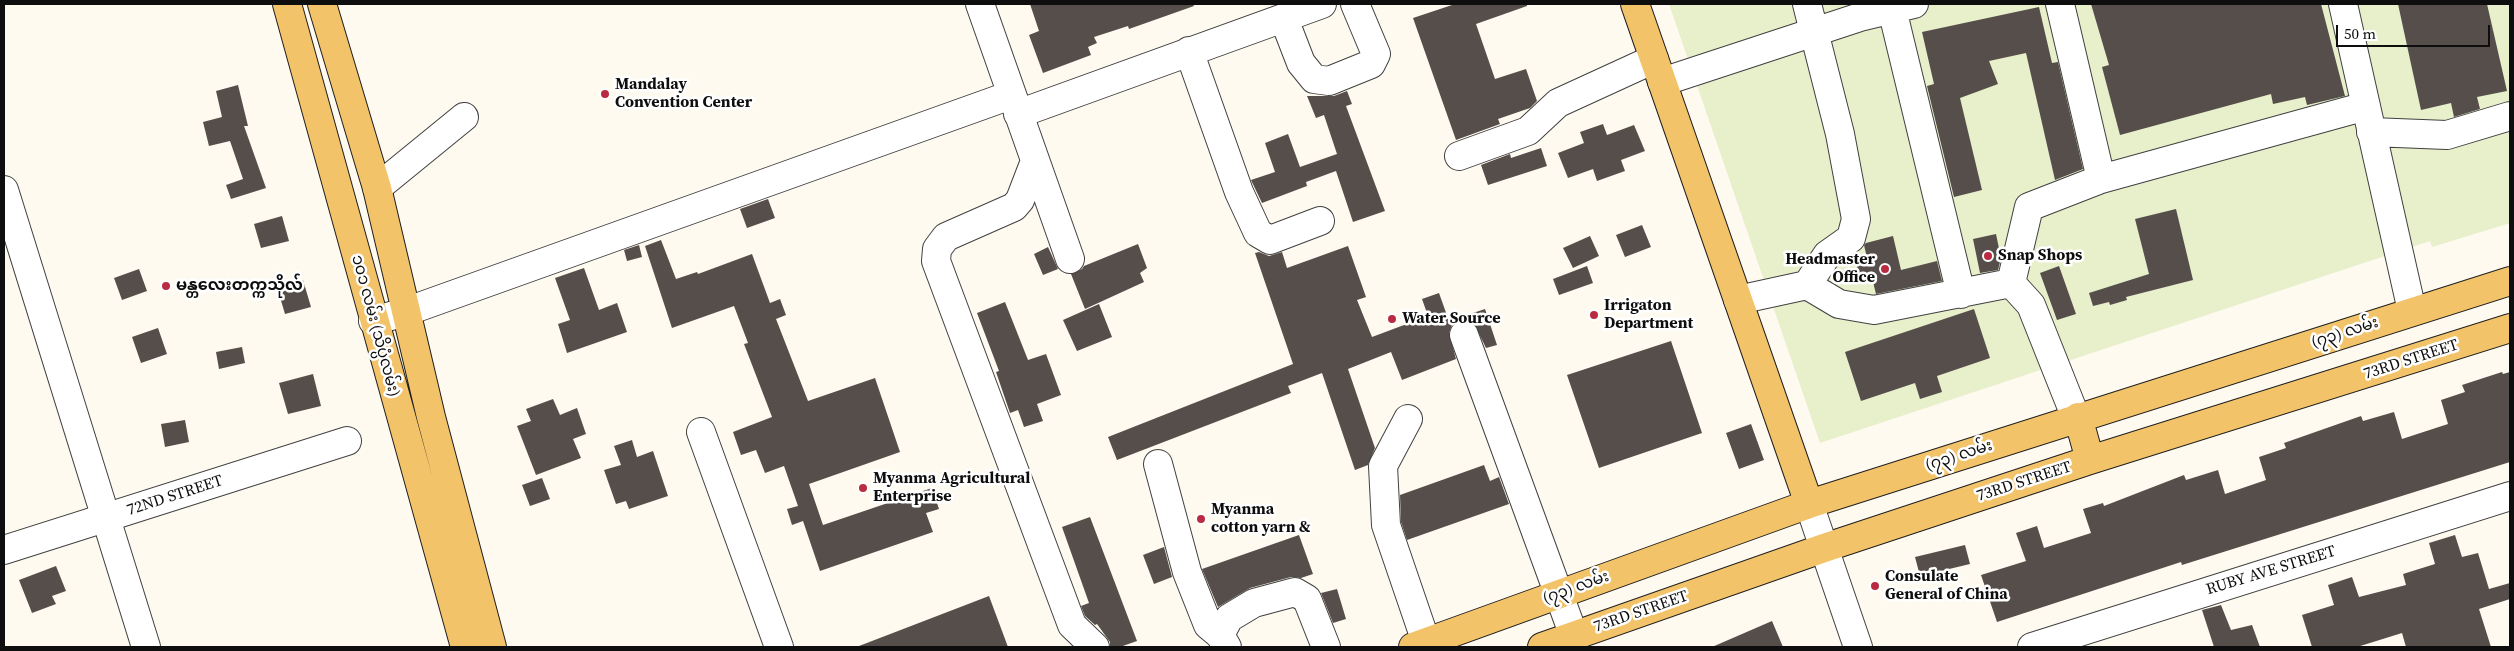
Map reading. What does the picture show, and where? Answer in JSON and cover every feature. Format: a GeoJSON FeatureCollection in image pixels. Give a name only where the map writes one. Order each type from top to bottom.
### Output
{"type":"FeatureCollection","features":[{"type":"Feature","properties":{"kind":"main road"},"geometry":{"type":"LineString","coordinates":[[1635,4],[1809,504]]}},
{"type":"Feature","properties":{"kind":"main road","name":"၁၀၁ လမ်း (သိပ္ပံလမ်း)"},"geometry":{"type":"LineString","coordinates":[[323,9],[377,188],[430,417],[492,647]]}},
{"type":"Feature","properties":{"kind":"main road","name":"၁၀၁ လမ်း (သိပ္ပံလမ်း)"},"geometry":{"type":"LineString","coordinates":[[290,14],[373,321],[465,647]]}},
{"type":"Feature","properties":{"kind":"main road","name":"(၇၃) လမ်း"},"geometry":{"type":"LineString","coordinates":[[1420,645],[1809,504],[2510,282]]}},
{"type":"Feature","properties":{"kind":"main road","name":"73RD STREET"},"geometry":{"type":"LineString","coordinates":[[1542,647],[1824,548],[2090,460],[2510,328]]}},
{"type":"Feature","properties":{"kind":"main road"},"geometry":{"type":"LineString","coordinates":[[402,425],[430,417]]}},
{"type":"Feature","properties":{"kind":"main road"},"geometry":{"type":"LineString","coordinates":[[2077,418],[2090,460]]}},
{"type":"Feature","properties":{"kind":"street"},"geometry":{"type":"LineString","coordinates":[[980,4],[1070,259]]}},
{"type":"Feature","properties":{"kind":"street"},"geometry":{"type":"LineString","coordinates":[[373,321],[405,312],[1014,104],[1189,52],[1322,4]]}},
{"type":"Feature","properties":{"kind":"street"},"geometry":{"type":"LineString","coordinates":[[1284,19],[1301,63],[1314,79],[1329,81],[1371,64],[1376,54],[1355,4]]}},
{"type":"Feature","properties":{"kind":"street"},"geometry":{"type":"LineString","coordinates":[[1807,4],[1840,134],[1856,219],[1851,238],[1827,255],[1807,285]]}},
{"type":"Feature","properties":{"kind":"street"},"geometry":{"type":"LineString","coordinates":[[2060,4],[2102,178]]}},
{"type":"Feature","properties":{"kind":"street"},"geometry":{"type":"LineString","coordinates":[[2343,4],[2412,312]]}},
{"type":"Feature","properties":{"kind":"street"},"geometry":{"type":"LineString","coordinates":[[1459,156],[1528,131],[1558,103],[1658,70],[1813,32],[1903,7],[1961,294]]}},
{"type":"Feature","properties":{"kind":"street"},"geometry":{"type":"LineString","coordinates":[[290,14],[323,9]]}},
{"type":"Feature","properties":{"kind":"street"},"geometry":{"type":"LineString","coordinates":[[1189,52],[1239,192],[1258,232],[1270,240],[1320,221]]}},
{"type":"Feature","properties":{"kind":"street"},"geometry":{"type":"LineString","coordinates":[[2011,283],[2029,206],[2102,178],[2369,119],[2448,135],[2510,116]]}},
{"type":"Feature","properties":{"kind":"street"},"geometry":{"type":"LineString","coordinates":[[377,188],[464,117]]}},
{"type":"Feature","properties":{"kind":"street"},"geometry":{"type":"LineString","coordinates":[[1035,161],[1020,200],[1014,207],[946,237],[937,249],[936,261],[1072,625],[1095,647]]}},
{"type":"Feature","properties":{"kind":"street"},"geometry":{"type":"LineString","coordinates":[[4,190],[146,647]]}},
{"type":"Feature","properties":{"kind":"street"},"geometry":{"type":"LineString","coordinates":[[1738,300],[1807,285],[1839,304],[1874,310],[2011,283]]}},
{"type":"Feature","properties":{"kind":"street"},"geometry":{"type":"LineString","coordinates":[[2011,283],[2031,305],[2077,418]]}},
{"type":"Feature","properties":{"kind":"street"},"geometry":{"type":"LineString","coordinates":[[1464,335],[1574,636]]}},
{"type":"Feature","properties":{"kind":"street"},"geometry":{"type":"LineString","coordinates":[[1408,419],[1382,466],[1386,525],[1420,645]]}},
{"type":"Feature","properties":{"kind":"street"},"geometry":{"type":"LineString","coordinates":[[701,432],[779,647]]}},
{"type":"Feature","properties":{"kind":"street","name":"72ND STREET"},"geometry":{"type":"LineString","coordinates":[[4,550],[347,441]]}},
{"type":"Feature","properties":{"kind":"street"},"geometry":{"type":"LineString","coordinates":[[1158,464],[1187,572],[1208,625],[1224,641]]}},
{"type":"Feature","properties":{"kind":"street","name":"RUBY AVE STREET"},"geometry":{"type":"LineString","coordinates":[[2032,647],[2510,496]]}},
{"type":"Feature","properties":{"kind":"street"},"geometry":{"type":"LineString","coordinates":[[1809,504],[1858,647]]}},
{"type":"Feature","properties":{"kind":"street"},"geometry":{"type":"LineString","coordinates":[[1224,641],[1229,618],[1254,603],[1295,592],[1307,599],[1318,621],[1326,647]]}},
{"type":"Feature","properties":{"kind":"green space"},"geometry":{"type":"Polygon","coordinates":[[[1669,4],[2510,4],[2510,223],[2432,247],[2430,241],[1820,443],[1669,4]]]}},
{"type":"Feature","properties":{"kind":"building"},"geometry":{"type":"Polygon","coordinates":[[[1030,4],[1193,4],[1194,6],[1129,29],[1128,26],[1094,37],[1097,43],[1088,47],[1091,55],[1043,73],[1029,35],[1039,31],[1030,4]]]}},
{"type":"Feature","properties":{"kind":"building"},"geometry":{"type":"Polygon","coordinates":[[[1455,4],[1527,4],[1527,6],[1476,24],[1495,79],[1526,69],[1537,101],[1530,108],[1498,119],[1500,124],[1456,140],[1413,18],[1455,4]]]}},
{"type":"Feature","properties":{"kind":"building"},"geometry":{"type":"Polygon","coordinates":[[[2091,4],[2321,4],[2345,96],[2307,105],[2305,97],[2273,104],[2271,94],[2120,135],[2102,67],[2109,65],[2091,4]]]}},
{"type":"Feature","properties":{"kind":"building"},"geometry":{"type":"Polygon","coordinates":[[[2398,4],[2487,4],[2507,91],[2477,97],[2480,109],[2454,117],[2451,103],[2421,110],[2398,4]]]}},
{"type":"Feature","properties":{"kind":"building"},"geometry":{"type":"Polygon","coordinates":[[[2039,7],[2052,63],[2058,62],[2083,169],[2055,180],[2026,53],[1989,61],[1998,84],[1960,98],[1982,190],[1954,197],[1927,86],[1934,84],[1922,32],[2039,7]]]}},
{"type":"Feature","properties":{"kind":"building"},"geometry":{"type":"Polygon","coordinates":[[[238,85],[248,126],[244,126],[266,188],[231,199],[226,185],[243,179],[230,141],[209,146],[203,122],[222,117],[216,91],[238,85]]]}},
{"type":"Feature","properties":{"kind":"building"},"geometry":{"type":"Polygon","coordinates":[[[1347,91],[1352,104],[1346,106],[1385,211],[1353,222],[1336,171],[1306,182],[1307,186],[1262,203],[1251,180],[1275,172],[1265,143],[1288,134],[1300,167],[1337,154],[1324,115],[1316,118],[1307,96],[1334,96],[1347,91]]]}},
{"type":"Feature","properties":{"kind":"building"},"geometry":{"type":"Polygon","coordinates":[[[1603,124],[1607,135],[1634,125],[1645,151],[1621,160],[1625,171],[1597,181],[1593,169],[1568,178],[1558,153],[1584,143],[1580,132],[1603,124]]]}},
{"type":"Feature","properties":{"kind":"building"},"geometry":{"type":"Polygon","coordinates":[[[1541,148],[1547,166],[1488,185],[1481,165],[1510,154],[1511,158],[1541,148]]]}},
{"type":"Feature","properties":{"kind":"building"},"geometry":{"type":"Polygon","coordinates":[[[768,199],[775,218],[747,228],[740,209],[768,199]]]}},
{"type":"Feature","properties":{"kind":"building"},"geometry":{"type":"Polygon","coordinates":[[[2176,209],[2193,280],[2126,297],[2127,300],[2110,305],[2109,302],[2093,306],[2089,293],[2149,274],[2135,219],[2176,209]]]}},
{"type":"Feature","properties":{"kind":"building"},"geometry":{"type":"Polygon","coordinates":[[[282,216],[289,241],[261,248],[254,224],[282,216]]]}},
{"type":"Feature","properties":{"kind":"building"},"geometry":{"type":"Polygon","coordinates":[[[1642,225],[1651,247],[1625,257],[1616,235],[1642,225]]]}},
{"type":"Feature","properties":{"kind":"building","name":"Snap Shops"},"geometry":{"type":"Polygon","coordinates":[[[1996,234],[2001,258],[1998,270],[1980,273],[1973,239],[1996,234]]]}},
{"type":"Feature","properties":{"kind":"building"},"geometry":{"type":"Polygon","coordinates":[[[1590,236],[1599,256],[1573,268],[1563,248],[1590,236]]]}},
{"type":"Feature","properties":{"kind":"building","name":"Headmaster Office"},"geometry":{"type":"Polygon","coordinates":[[[1893,236],[1901,270],[1937,261],[1942,281],[1876,294],[1871,274],[1859,276],[1856,261],[1867,258],[1864,245],[1866,243],[1893,236]]]}},
{"type":"Feature","properties":{"kind":"building"},"geometry":{"type":"Polygon","coordinates":[[[661,240],[676,279],[697,272],[698,274],[752,254],[770,303],[780,299],[786,315],[776,319],[808,401],[875,378],[900,452],[809,484],[823,525],[932,488],[939,509],[926,513],[933,532],[820,571],[803,521],[792,525],[787,509],[798,506],[784,466],[765,473],[756,450],[741,455],[733,432],[772,417],[744,344],[748,343],[734,306],[672,328],[645,246],[661,240]]]}},
{"type":"Feature","properties":{"kind":"building"},"geometry":{"type":"Polygon","coordinates":[[[1138,244],[1147,268],[1140,273],[1144,282],[1085,309],[1071,274],[1082,269],[1084,266],[1138,244]]]}},
{"type":"Feature","properties":{"kind":"building"},"geometry":{"type":"Polygon","coordinates":[[[639,245],[642,257],[627,261],[624,250],[639,245]]]}},
{"type":"Feature","properties":{"kind":"building"},"geometry":{"type":"Polygon","coordinates":[[[1348,246],[1366,297],[1357,300],[1372,337],[1428,316],[1422,299],[1439,293],[1449,321],[1485,309],[1497,345],[1486,348],[1474,323],[1467,320],[1459,320],[1452,325],[1449,333],[1456,359],[1402,380],[1391,352],[1348,369],[1375,448],[1368,465],[1355,470],[1322,373],[1288,386],[1291,393],[1117,460],[1108,437],[1293,364],[1255,253],[1259,252],[1269,256],[1282,252],[1287,268],[1348,246]]]}},
{"type":"Feature","properties":{"kind":"building"},"geometry":{"type":"Polygon","coordinates":[[[1048,247],[1058,269],[1043,275],[1034,254],[1048,247]]]}},
{"type":"Feature","properties":{"kind":"building"},"geometry":{"type":"Polygon","coordinates":[[[1587,266],[1593,283],[1559,295],[1553,279],[1587,266]]]}},
{"type":"Feature","properties":{"kind":"building"},"geometry":{"type":"Polygon","coordinates":[[[2059,266],[2076,314],[2057,320],[2040,273],[2059,266]]]}},
{"type":"Feature","properties":{"kind":"building"},"geometry":{"type":"Polygon","coordinates":[[[584,268],[599,310],[617,303],[627,332],[567,353],[558,324],[570,320],[555,278],[584,268]]]}},
{"type":"Feature","properties":{"kind":"building"},"geometry":{"type":"Polygon","coordinates":[[[139,269],[147,291],[122,300],[114,278],[139,269]]]}},
{"type":"Feature","properties":{"kind":"building"},"geometry":{"type":"Polygon","coordinates":[[[303,280],[311,307],[285,314],[277,287],[303,280]]]}},
{"type":"Feature","properties":{"kind":"building"},"geometry":{"type":"Polygon","coordinates":[[[1005,302],[1028,360],[1046,354],[1061,395],[1037,404],[1043,421],[1024,427],[1018,410],[1010,413],[996,372],[999,371],[977,313],[1005,302]]]}},
{"type":"Feature","properties":{"kind":"building"},"geometry":{"type":"Polygon","coordinates":[[[1099,304],[1112,337],[1077,351],[1063,320],[1099,304]]]}},
{"type":"Feature","properties":{"kind":"building"},"geometry":{"type":"Polygon","coordinates":[[[1974,309],[1990,358],[1937,376],[1942,392],[1920,399],[1915,383],[1861,401],[1845,352],[1974,309]]]}},
{"type":"Feature","properties":{"kind":"building"},"geometry":{"type":"Polygon","coordinates":[[[158,328],[167,354],[141,363],[132,337],[158,328]]]}},
{"type":"Feature","properties":{"kind":"building"},"geometry":{"type":"Polygon","coordinates":[[[1671,341],[1702,433],[1599,468],[1567,375],[1671,341]]]}},
{"type":"Feature","properties":{"kind":"building"},"geometry":{"type":"Polygon","coordinates":[[[242,347],[245,363],[219,369],[216,352],[242,347]]]}},
{"type":"Feature","properties":{"kind":"building"},"geometry":{"type":"Polygon","coordinates":[[[2502,372],[2503,374],[2510,372],[2510,462],[2182,565],[2181,562],[1997,622],[1981,575],[2026,561],[2016,533],[2037,526],[2044,548],[2091,533],[2083,509],[2103,503],[2104,506],[2184,475],[2186,480],[2218,470],[2225,494],[2266,480],[2259,457],[2286,448],[2284,443],[2361,416],[2363,421],[2394,412],[2402,439],[2448,424],[2441,400],[2465,392],[2462,385],[2502,372]]]}},
{"type":"Feature","properties":{"kind":"building"},"geometry":{"type":"Polygon","coordinates":[[[313,374],[321,406],[288,414],[279,383],[313,374]]]}},
{"type":"Feature","properties":{"kind":"building"},"geometry":{"type":"Polygon","coordinates":[[[553,399],[560,415],[577,408],[586,434],[573,439],[581,458],[536,475],[517,426],[531,421],[526,409],[553,399]]]}},
{"type":"Feature","properties":{"kind":"building"},"geometry":{"type":"Polygon","coordinates":[[[185,420],[189,442],[165,447],[161,424],[185,420]]]}},
{"type":"Feature","properties":{"kind":"building"},"geometry":{"type":"Polygon","coordinates":[[[1751,424],[1764,460],[1739,469],[1726,433],[1751,424]]]}},
{"type":"Feature","properties":{"kind":"building"},"geometry":{"type":"Polygon","coordinates":[[[632,440],[637,457],[653,451],[668,496],[629,509],[626,501],[616,504],[604,470],[621,465],[614,446],[632,440]]]}},
{"type":"Feature","properties":{"kind":"building"},"geometry":{"type":"Polygon","coordinates":[[[1484,465],[1490,481],[1499,477],[1509,504],[1407,540],[1401,522],[1400,495],[1484,465]]]}},
{"type":"Feature","properties":{"kind":"building"},"geometry":{"type":"Polygon","coordinates":[[[542,478],[550,499],[530,506],[522,485],[542,478]]]}},
{"type":"Feature","properties":{"kind":"building"},"geometry":{"type":"Polygon","coordinates":[[[1090,517],[1137,641],[1120,647],[1110,647],[1110,642],[1097,624],[1095,625],[1085,616],[1081,606],[1089,603],[1062,527],[1090,517]]]}},
{"type":"Feature","properties":{"kind":"building"},"geometry":{"type":"Polygon","coordinates":[[[1299,535],[1313,574],[1301,578],[1291,577],[1250,588],[1218,607],[1202,569],[1299,535]]]}},
{"type":"Feature","properties":{"kind":"building"},"geometry":{"type":"Polygon","coordinates":[[[2455,535],[2462,557],[2478,553],[2489,589],[2510,583],[2510,599],[2479,609],[2491,647],[2406,647],[2402,633],[2357,647],[2312,647],[2302,615],[2334,605],[2328,585],[2352,577],[2359,597],[2406,585],[2403,574],[2435,564],[2429,543],[2455,535]]]}},
{"type":"Feature","properties":{"kind":"building"},"geometry":{"type":"Polygon","coordinates":[[[1965,545],[1970,564],[1920,576],[1915,557],[1965,545]]]}},
{"type":"Feature","properties":{"kind":"building"},"geometry":{"type":"Polygon","coordinates":[[[1164,547],[1172,577],[1154,584],[1143,555],[1164,547]]]}},
{"type":"Feature","properties":{"kind":"building"},"geometry":{"type":"Polygon","coordinates":[[[56,566],[66,591],[52,596],[56,604],[32,613],[19,580],[56,566]]]}},
{"type":"Feature","properties":{"kind":"building"},"geometry":{"type":"Polygon","coordinates":[[[1337,589],[1346,619],[1333,623],[1321,593],[1337,589]]]}},
{"type":"Feature","properties":{"kind":"building"},"geometry":{"type":"Polygon","coordinates":[[[989,596],[1008,647],[859,647],[859,646],[989,596]]]}},
{"type":"Feature","properties":{"kind":"building"},"geometry":{"type":"Polygon","coordinates":[[[2221,605],[2231,630],[2252,625],[2260,647],[2214,647],[2202,610],[2221,605]]]}},
{"type":"Feature","properties":{"kind":"building"},"geometry":{"type":"Polygon","coordinates":[[[1772,621],[1783,647],[1712,647],[1772,621]]]}},
{"type":"Feature","properties":{"kind":"place","name":"Mandalay Convention Center"},"geometry":{"type":"Point","coordinates":[605,94]}},
{"type":"Feature","properties":{"kind":"place","name":"Snap Shops"},"geometry":{"type":"Point","coordinates":[1988,256]}},
{"type":"Feature","properties":{"kind":"place","name":"Headmaster Office"},"geometry":{"type":"Point","coordinates":[1885,269]}},
{"type":"Feature","properties":{"kind":"place","name":"မန္တလေးတက္ကသိုလ်"},"geometry":{"type":"Point","coordinates":[166,286]}},
{"type":"Feature","properties":{"kind":"place","name":"Irrigaton Department"},"geometry":{"type":"Point","coordinates":[1594,315]}},
{"type":"Feature","properties":{"kind":"place","name":"Water Source"},"geometry":{"type":"Point","coordinates":[1392,319]}},
{"type":"Feature","properties":{"kind":"place","name":"Myanma Agricultural Enterprise"},"geometry":{"type":"Point","coordinates":[863,488]}},
{"type":"Feature","properties":{"kind":"place","name":"Myanma cotton yarn &"},"geometry":{"type":"Point","coordinates":[1201,519]}},
{"type":"Feature","properties":{"kind":"place","name":"Consulate General of China"},"geometry":{"type":"Point","coordinates":[1875,586]}}]}
